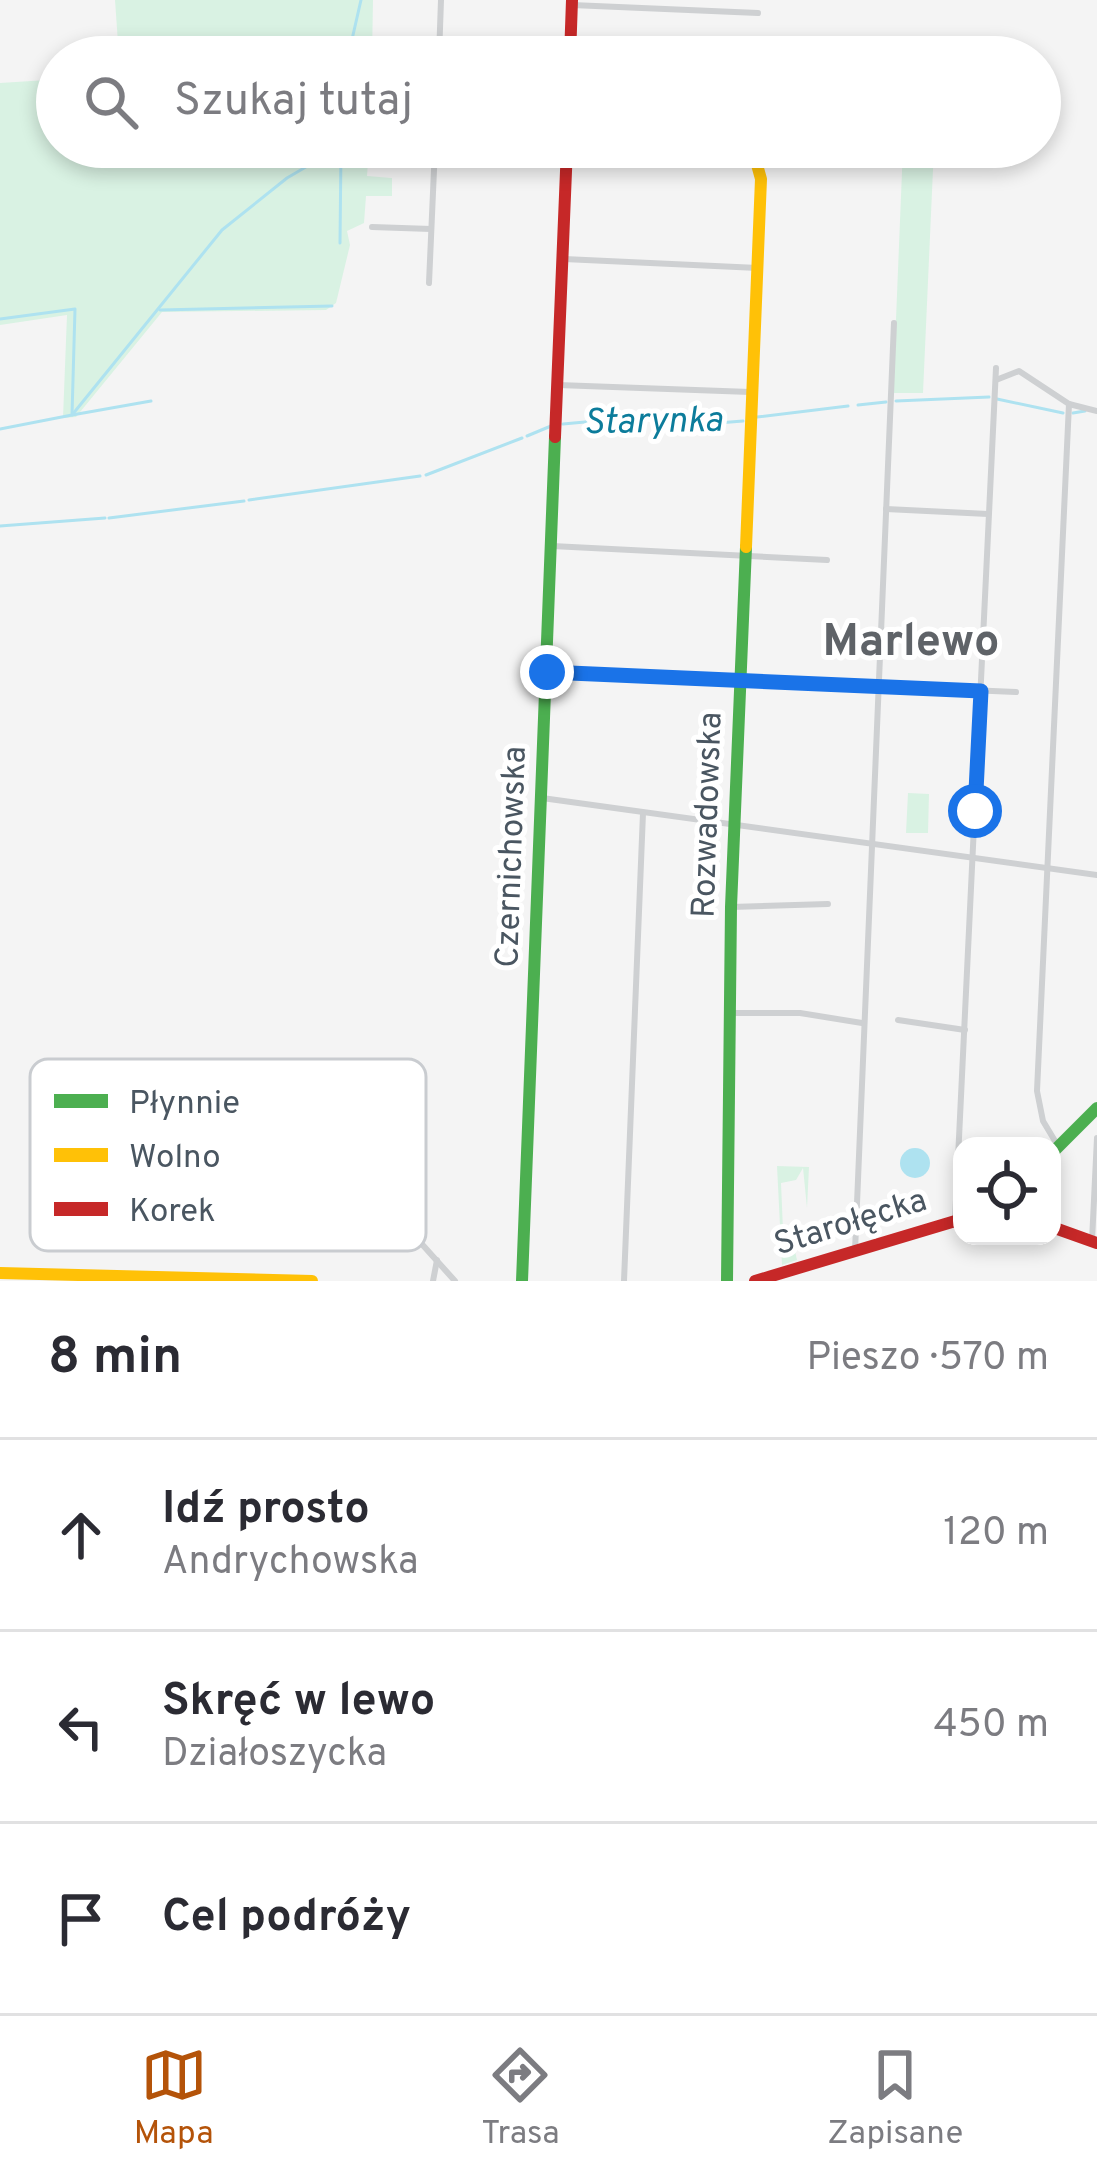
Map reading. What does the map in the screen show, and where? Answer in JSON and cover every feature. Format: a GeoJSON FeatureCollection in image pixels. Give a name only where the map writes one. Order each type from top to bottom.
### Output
{"type":"FeatureCollection","features":[{"type":"Feature","properties":{"kind":"street"},"geometry":{"type":"LineString","coordinates":[[440,36],[441,0]]}},
{"type":"Feature","properties":{"kind":"street"},"geometry":{"type":"LineString","coordinates":[[571,36],[572,2],[758,13]]}},
{"type":"Feature","properties":{"kind":"street"},"geometry":{"type":"LineString","coordinates":[[429,283],[434,168]]}},
{"type":"Feature","properties":{"kind":"street","name":"Czernichowska"},"geometry":{"type":"LineString","coordinates":[[522,1281],[566,168]]}},
{"type":"Feature","properties":{"kind":"street","name":"Rozwadowska"},"geometry":{"type":"LineString","coordinates":[[727,1281],[731,907],[754,392],[758,168]]}},
{"type":"Feature","properties":{"kind":"street"},"geometry":{"type":"LineString","coordinates":[[372,227],[431,229]]}},
{"type":"Feature","properties":{"kind":"street"},"geometry":{"type":"LineString","coordinates":[[563,259],[758,268]]}},
{"type":"Feature","properties":{"kind":"street"},"geometry":{"type":"LineString","coordinates":[[855,1252],[894,323]]}},
{"type":"Feature","properties":{"kind":"street"},"geometry":{"type":"LineString","coordinates":[[961,1137],[995,368]]}},
{"type":"Feature","properties":{"kind":"street"},"geometry":{"type":"LineString","coordinates":[[994,382],[1019,371],[1069,404],[1097,411]]}},
{"type":"Feature","properties":{"kind":"street"},"geometry":{"type":"LineString","coordinates":[[558,385],[754,392]]}},
{"type":"Feature","properties":{"kind":"street"},"geometry":{"type":"LineString","coordinates":[[1049,1137],[1037,1098],[1069,404]]}},
{"type":"Feature","properties":{"kind":"street"},"geometry":{"type":"LineString","coordinates":[[886,509],[988,514]]}},
{"type":"Feature","properties":{"kind":"street"},"geometry":{"type":"LineString","coordinates":[[552,546],[827,560]]}},
{"type":"Feature","properties":{"kind":"street"},"geometry":{"type":"LineString","coordinates":[[547,672],[1016,692]]}},
{"type":"Feature","properties":{"kind":"street"},"geometry":{"type":"LineString","coordinates":[[542,798],[1097,875]]}},
{"type":"Feature","properties":{"kind":"street"},"geometry":{"type":"LineString","coordinates":[[624,1281],[643,813]]}},
{"type":"Feature","properties":{"kind":"street"},"geometry":{"type":"LineString","coordinates":[[731,907],[828,904]]}},
{"type":"Feature","properties":{"kind":"street"},"geometry":{"type":"LineString","coordinates":[[731,1012],[800,1013],[862,1022]]}},
{"type":"Feature","properties":{"kind":"street"},"geometry":{"type":"LineString","coordinates":[[898,1020],[965,1030]]}},
{"type":"Feature","properties":{"kind":"street"},"geometry":{"type":"LineString","coordinates":[[1061,1145],[1095,1116]]}},
{"type":"Feature","properties":{"kind":"street"},"geometry":{"type":"LineString","coordinates":[[1061,1230],[1095,1242],[1097,1138]]}},
{"type":"Feature","properties":{"kind":"street","name":"Starołęcka"},"geometry":{"type":"LineString","coordinates":[[755,1281],[953,1222]]}},
{"type":"Feature","properties":{"kind":"street"},"geometry":{"type":"LineString","coordinates":[[426,1248],[455,1281]]}},
{"type":"Feature","properties":{"kind":"street"},"geometry":{"type":"LineString","coordinates":[[433,1281],[437,1260]]}},
{"type":"Feature","properties":{"kind":"street"},"geometry":{"type":"LineString","coordinates":[[0,1273],[312,1281]]}},
{"type":"Feature","properties":{"kind":"green space"},"geometry":{"type":"Polygon","coordinates":[[[115,0],[373,0],[372,36],[118,36],[115,0]]]}},
{"type":"Feature","properties":{"kind":"green space"},"geometry":{"type":"Polygon","coordinates":[[[36,81],[36,168],[368,168],[367,176],[392,178],[392,196],[366,196],[364,223],[347,231],[350,245],[336,303],[326,310],[162,312],[76,417],[63,418],[67,315],[0,325],[0,83],[36,81]]]}},
{"type":"Feature","properties":{"kind":"green space"},"geometry":{"type":"Polygon","coordinates":[[[902,168],[933,168],[923,393],[893,393],[902,168]]]}},
{"type":"Feature","properties":{"kind":"green space"},"geometry":{"type":"Polygon","coordinates":[[[908,793],[929,794],[928,833],[906,833],[908,793]]]}},
{"type":"Feature","properties":{"kind":"green space"},"geometry":{"type":"Polygon","coordinates":[[[777,1166],[809,1167],[807,1208],[803,1168],[796,1180],[781,1183],[783,1230],[791,1234],[797,1260],[782,1265],[777,1166]]]}},
{"type":"Feature","properties":{"kind":"water"},"geometry":{"type":"Polygon","coordinates":[[[915,1148],[926,1152],[930,1163],[926,1174],[915,1178],[904,1174],[900,1163],[904,1152],[915,1148]]]}},
{"type":"Feature","properties":{"kind":"waterway"},"geometry":{"type":"LineString","coordinates":[[353,36],[361,0]]}},
{"type":"Feature","properties":{"kind":"waterway"},"geometry":{"type":"LineString","coordinates":[[0,429],[72,415],[222,230],[304,168]]}},
{"type":"Feature","properties":{"kind":"waterway"},"geometry":{"type":"LineString","coordinates":[[340,243],[341,168]]}},
{"type":"Feature","properties":{"kind":"waterway"},"geometry":{"type":"LineString","coordinates":[[160,310],[332,306]]}},
{"type":"Feature","properties":{"kind":"waterway"},"geometry":{"type":"LineString","coordinates":[[0,319],[75,309],[72,415],[151,401]]}},
{"type":"Feature","properties":{"kind":"waterway","name":"Starynka"},"geometry":{"type":"LineString","coordinates":[[896,401],[989,397]]}},
{"type":"Feature","properties":{"kind":"waterway","name":"Starynka"},"geometry":{"type":"LineString","coordinates":[[997,399],[1063,413]]}},
{"type":"Feature","properties":{"kind":"waterway","name":"Starynka"},"geometry":{"type":"LineString","coordinates":[[858,405],[886,402]]}},
{"type":"Feature","properties":{"kind":"waterway","name":"Starynka"},"geometry":{"type":"LineString","coordinates":[[757,417],[848,406]]}},
{"type":"Feature","properties":{"kind":"waterway","name":"Starynka"},"geometry":{"type":"LineString","coordinates":[[1073,413],[1085,411]]}},
{"type":"Feature","properties":{"kind":"waterway","name":"Starynka"},"geometry":{"type":"LineString","coordinates":[[563,424],[661,415],[706,424],[743,421]]}},
{"type":"Feature","properties":{"kind":"waterway","name":"Starynka"},"geometry":{"type":"LineString","coordinates":[[527,436],[551,426]]}},
{"type":"Feature","properties":{"kind":"waterway","name":"Starynka"},"geometry":{"type":"LineString","coordinates":[[426,475],[522,438]]}},
{"type":"Feature","properties":{"kind":"waterway","name":"Starynka"},"geometry":{"type":"LineString","coordinates":[[249,500],[420,476]]}},
{"type":"Feature","properties":{"kind":"waterway","name":"Starynka"},"geometry":{"type":"LineString","coordinates":[[109,518],[244,501]]}},
{"type":"Feature","properties":{"kind":"waterway","name":"Starynka"},"geometry":{"type":"LineString","coordinates":[[0,526],[105,518]]}},
{"type":"Feature","properties":{"kind":"traffic: fast"},"geometry":{"type":"LineString","coordinates":[[522,1281],[555,437]]}},
{"type":"Feature","properties":{"kind":"traffic: fast"},"geometry":{"type":"LineString","coordinates":[[727,1281],[731,907],[746,547]]}},
{"type":"Feature","properties":{"kind":"traffic: fast"},"geometry":{"type":"LineString","coordinates":[[1061,1144],[1097,1108]]}},
{"type":"Feature","properties":{"kind":"traffic: slow"},"geometry":{"type":"LineString","coordinates":[[746,547],[758,168]]}},
{"type":"Feature","properties":{"kind":"traffic: slow"},"geometry":{"type":"LineString","coordinates":[[0,1273],[312,1281]]}},
{"type":"Feature","properties":{"kind":"traffic: jam"},"geometry":{"type":"LineString","coordinates":[[571,36],[572,0]]}},
{"type":"Feature","properties":{"kind":"traffic: jam"},"geometry":{"type":"LineString","coordinates":[[555,437],[566,168]]}},
{"type":"Feature","properties":{"kind":"traffic: jam"},"geometry":{"type":"LineString","coordinates":[[755,1281],[953,1222]]}},
{"type":"Feature","properties":{"kind":"traffic: jam"},"geometry":{"type":"LineString","coordinates":[[1061,1230],[1097,1243]]}},
{"type":"Feature","properties":{"kind":"district","name":"Marlewo"},"geometry":{"type":"Point","coordinates":[911,643]}},
{"type":"Feature","properties":{"kind":"route"},"geometry":{"type":"LineString","coordinates":[[547,672],[981,691],[975,811]]}}]}
